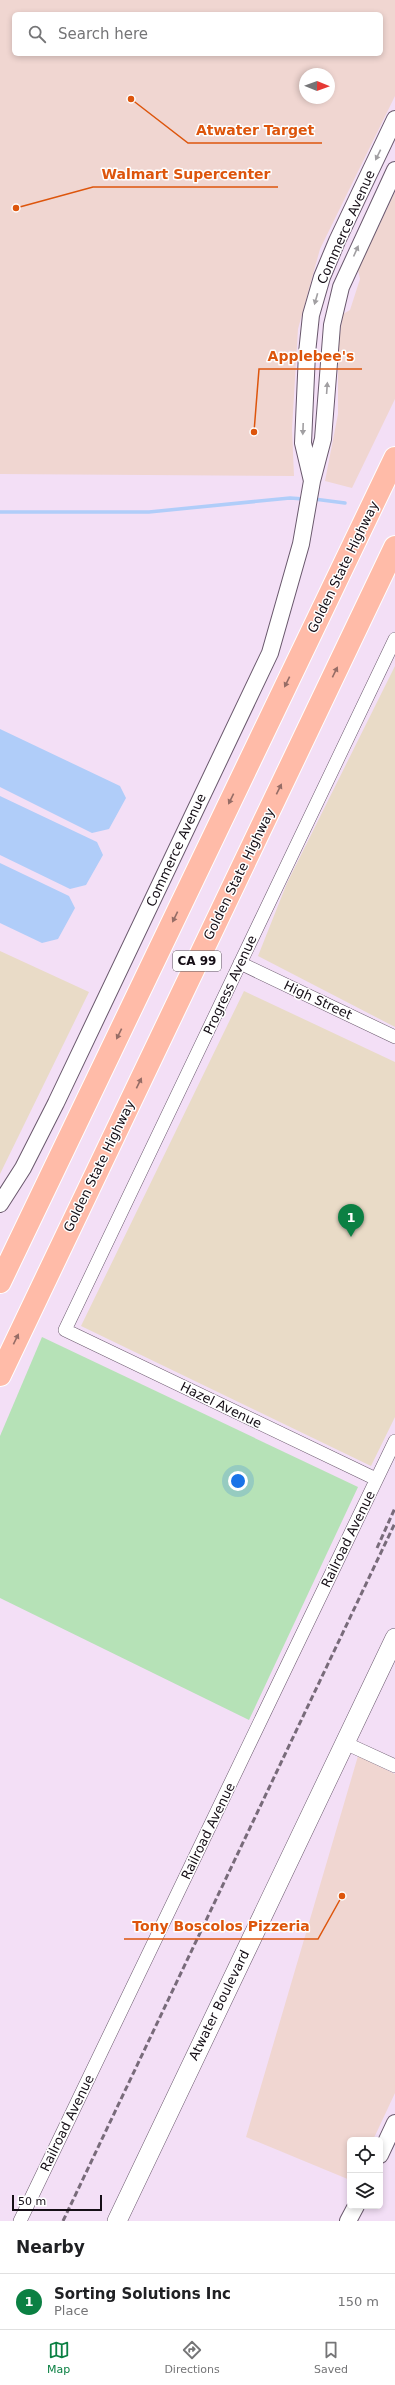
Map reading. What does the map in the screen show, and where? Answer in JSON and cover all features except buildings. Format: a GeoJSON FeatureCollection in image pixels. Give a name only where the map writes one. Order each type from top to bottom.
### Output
{"type":"FeatureCollection","features":[{"type":"Feature","properties":{"kind":"highway","name":"Golden State Highway"},"geometry":{"type":"LineString","coordinates":[[0,1282],[395,458]]}},
{"type":"Feature","properties":{"kind":"highway","name":"Golden State Highway"},"geometry":{"type":"LineString","coordinates":[[0,1375],[395,547]]}},
{"type":"Feature","properties":{"kind":"main road","name":"Atwater Boulevard"},"geometry":{"type":"LineString","coordinates":[[117,2221],[395,1638]]}},
{"type":"Feature","properties":{"kind":"street","name":"Commerce Avenue"},"geometry":{"type":"LineString","coordinates":[[312,481],[303,442],[307,353],[312,315],[322,277],[337,241],[395,120]]}},
{"type":"Feature","properties":{"kind":"street","name":"Commerce Avenue"},"geometry":{"type":"LineString","coordinates":[[0,1204],[23,1168],[56,1103],[270,653],[290,588],[306,518],[312,481],[323,439],[332,325],[341,287],[395,170]]}},
{"type":"Feature","properties":{"kind":"street","name":"Progress Avenue"},"geometry":{"type":"LineString","coordinates":[[65,1330],[395,639]]}},
{"type":"Feature","properties":{"kind":"street","name":"High Street"},"geometry":{"type":"LineString","coordinates":[[240,963],[395,1037]]}},
{"type":"Feature","properties":{"kind":"street","name":"Hazel Avenue"},"geometry":{"type":"LineString","coordinates":[[65,1330],[376,1479]]}},
{"type":"Feature","properties":{"kind":"street","name":"Railroad Avenue"},"geometry":{"type":"LineString","coordinates":[[20,2221],[395,1441]]}},
{"type":"Feature","properties":{"kind":"street"},"geometry":{"type":"LineString","coordinates":[[345,1743],[395,1766]]}},
{"type":"Feature","properties":{"kind":"street"},"geometry":{"type":"LineString","coordinates":[[383,2149],[395,2123]]}},
{"type":"Feature","properties":{"kind":"street"},"geometry":{"type":"LineString","coordinates":[[348,2221],[354,2209]]}},
{"type":"Feature","properties":{"kind":"shaded area"},"geometry":{"type":"Polygon","coordinates":[[[0,0],[395,0],[395,96],[320,249],[298,329],[292,429],[294,476],[0,474],[0,0]]]}},
{"type":"Feature","properties":{"kind":"shaded area"},"geometry":{"type":"Polygon","coordinates":[[[395,192],[395,399],[352,488],[325,481],[338,414],[338,346],[343,314],[350,310],[360,279],[358,270],[395,192]]]}},
{"type":"Feature","properties":{"kind":"shaded area"},"geometry":{"type":"Polygon","coordinates":[[[395,666],[395,1027],[258,956],[287,883],[395,666]]]}},
{"type":"Feature","properties":{"kind":"shaded area"},"geometry":{"type":"Polygon","coordinates":[[[0,951],[89,992],[0,1174],[0,951]]]}},
{"type":"Feature","properties":{"kind":"shaded area"},"geometry":{"type":"Polygon","coordinates":[[[244,991],[395,1062],[395,1417],[371,1466],[81,1326],[244,991]]]}},
{"type":"Feature","properties":{"kind":"shaded area"},"geometry":{"type":"Polygon","coordinates":[[[358,1756],[395,1774],[395,2093],[374,2137],[347,2137],[347,2179],[246,2137],[358,1756]]]}},
{"type":"Feature","properties":{"kind":"green space"},"geometry":{"type":"Polygon","coordinates":[[[42,1337],[358,1487],[249,1720],[0,1598],[0,1436],[42,1337]]]}},
{"type":"Feature","properties":{"kind":"water"},"geometry":{"type":"Polygon","coordinates":[[[0,729],[120,786],[126,798],[109,829],[92,833],[0,787],[0,729]]]}},
{"type":"Feature","properties":{"kind":"water"},"geometry":{"type":"Polygon","coordinates":[[[0,796],[97,842],[103,855],[86,885],[70,889],[0,855],[0,796]]]}},
{"type":"Feature","properties":{"kind":"water"},"geometry":{"type":"Polygon","coordinates":[[[0,863],[69,896],[75,908],[58,939],[42,943],[0,923],[0,863]]]}},
{"type":"Feature","properties":{"kind":"waterway"},"geometry":{"type":"LineString","coordinates":[[0,512],[149,512],[290,498],[304,499]]}},
{"type":"Feature","properties":{"kind":"waterway"},"geometry":{"type":"LineString","coordinates":[[314,499],[345,503]]}},
{"type":"Feature","properties":{"kind":"railway"},"geometry":{"type":"LineString","coordinates":[[377,1548],[395,1508]]}},
{"type":"Feature","properties":{"kind":"railway"},"geometry":{"type":"LineString","coordinates":[[63,2221],[395,1523]]}},
{"type":"Feature","properties":{"kind":"place","name":"Atwater Target"},"geometry":{"type":"Point","coordinates":[131,99]}},
{"type":"Feature","properties":{"kind":"place","name":"Walmart Supercenter"},"geometry":{"type":"Point","coordinates":[16,208]}},
{"type":"Feature","properties":{"kind":"place","name":"Applebee's"},"geometry":{"type":"Point","coordinates":[254,432]}},
{"type":"Feature","properties":{"kind":"place","name":"Sorting Solutions Inc"},"geometry":{"type":"Point","coordinates":[351,1237]}},
{"type":"Feature","properties":{"kind":"place","name":"Tony Boscolos Pizzeria"},"geometry":{"type":"Point","coordinates":[342,1896]}}]}
